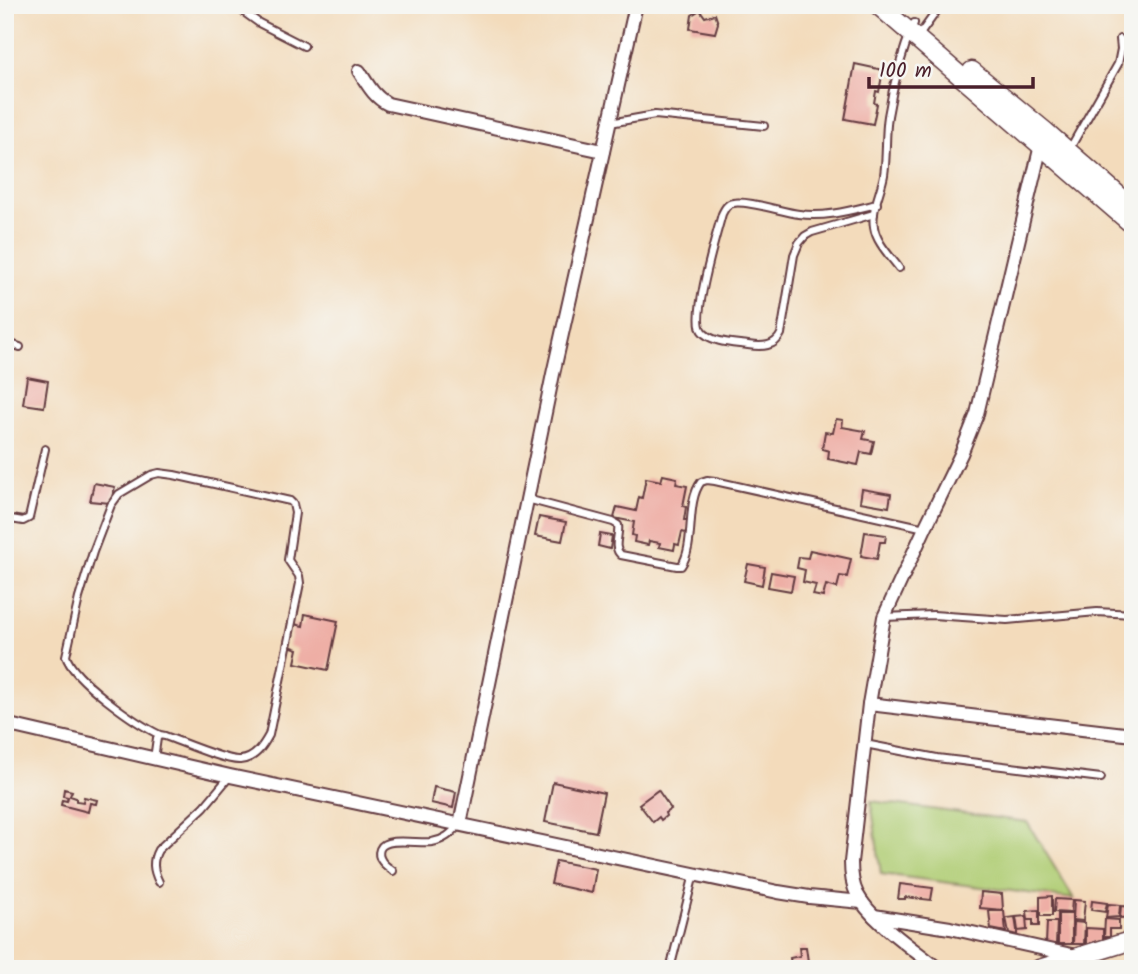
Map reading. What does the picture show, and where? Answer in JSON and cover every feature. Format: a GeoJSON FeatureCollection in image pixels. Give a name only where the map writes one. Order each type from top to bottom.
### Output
{"type":"FeatureCollection","features":[{"type":"Feature","properties":{"kind":"main road"},"geometry":{"type":"LineString","coordinates":[[887,7],[1043,139],[1133,225]]}},
{"type":"Feature","properties":{"kind":"main road"},"geometry":{"type":"LineString","coordinates":[[1043,139],[1068,151],[1133,208]]}},
{"type":"Feature","properties":{"kind":"main road"},"geometry":{"type":"LineString","coordinates":[[1039,969],[1133,940]]}},
{"type":"Feature","properties":{"kind":"street"},"geometry":{"type":"LineString","coordinates":[[460,824],[573,284],[636,5]]}},
{"type":"Feature","properties":{"kind":"street"},"geometry":{"type":"LineString","coordinates":[[359,71],[374,95],[388,104],[603,152]]}},
{"type":"Feature","properties":{"kind":"street"},"geometry":{"type":"LineString","coordinates":[[938,969],[874,916],[856,891],[851,872],[869,704],[884,617],[961,454],[977,414],[1043,139]]}},
{"type":"Feature","properties":{"kind":"street"},"geometry":{"type":"LineString","coordinates":[[869,704],[1133,735]]}},
{"type":"Feature","properties":{"kind":"street"},"geometry":{"type":"LineString","coordinates":[[5,724],[230,776],[694,874],[809,897],[862,902]]}},
{"type":"Feature","properties":{"kind":"street"},"geometry":{"type":"LineString","coordinates":[[874,916],[950,928],[1077,956]]}},
{"type":"Feature","properties":{"kind":"lane"},"geometry":{"type":"LineString","coordinates":[[234,5],[259,23],[304,46]]}},
{"type":"Feature","properties":{"kind":"lane"},"geometry":{"type":"LineString","coordinates":[[899,268],[875,233],[873,223],[883,178],[888,117],[893,93],[916,31],[941,5]]}},
{"type":"Feature","properties":{"kind":"lane"},"geometry":{"type":"LineString","coordinates":[[1068,151],[1118,64],[1121,57],[1120,39]]}},
{"type":"Feature","properties":{"kind":"lane"},"geometry":{"type":"LineString","coordinates":[[610,123],[656,114],[764,127]]}},
{"type":"Feature","properties":{"kind":"lane"},"geometry":{"type":"LineString","coordinates":[[874,214],[817,229],[799,243],[794,255],[781,334],[773,344],[756,346],[728,342],[711,338],[702,332],[699,325],[702,296],[722,214],[730,203],[812,215],[877,204]]}},
{"type":"Feature","properties":{"kind":"lane"},"geometry":{"type":"LineString","coordinates":[[5,342],[20,347]]}},
{"type":"Feature","properties":{"kind":"lane"},"geometry":{"type":"LineString","coordinates":[[1133,410],[1133,424]]}},
{"type":"Feature","properties":{"kind":"lane"},"geometry":{"type":"LineString","coordinates":[[5,518],[23,521],[29,518],[45,449]]}},
{"type":"Feature","properties":{"kind":"lane"},"geometry":{"type":"LineString","coordinates":[[166,473],[290,501],[295,513],[288,560],[299,576],[300,583],[269,735],[264,745],[258,752],[240,760],[226,758],[160,735],[133,721],[67,662],[70,635],[93,552],[111,505],[129,487],[151,475],[166,473]]}},
{"type":"Feature","properties":{"kind":"lane"},"geometry":{"type":"LineString","coordinates":[[527,499],[613,522],[619,529],[616,548],[621,555],[677,566],[681,566],[686,556],[695,493],[701,482],[707,480],[925,527]]}},
{"type":"Feature","properties":{"kind":"lane"},"geometry":{"type":"LineString","coordinates":[[884,617],[940,615],[1007,620],[1097,612],[1133,614]]}},
{"type":"Feature","properties":{"kind":"lane"},"geometry":{"type":"LineString","coordinates":[[154,759],[160,735]]}},
{"type":"Feature","properties":{"kind":"lane"},"geometry":{"type":"LineString","coordinates":[[865,744],[937,758],[1101,778]]}},
{"type":"Feature","properties":{"kind":"lane"},"geometry":{"type":"LineString","coordinates":[[159,881],[153,865],[158,850],[204,807],[230,776]]}},
{"type":"Feature","properties":{"kind":"lane"},"geometry":{"type":"LineString","coordinates":[[393,872],[379,857],[380,848],[384,844],[395,841],[433,842],[451,834],[460,824]]}},
{"type":"Feature","properties":{"kind":"lane"},"geometry":{"type":"LineString","coordinates":[[670,969],[694,874]]}},
{"type":"Feature","properties":{"kind":"green space"},"geometry":{"type":"Polygon","coordinates":[[[871,801],[1027,822],[1074,899],[881,874],[871,801]]]}},
{"type":"Feature","properties":{"kind":"building"},"geometry":{"type":"Polygon","coordinates":[[[700,10],[705,17],[715,14],[718,23],[715,33],[690,29],[692,15],[700,10]]]}},
{"type":"Feature","properties":{"kind":"building"},"geometry":{"type":"Polygon","coordinates":[[[855,64],[883,70],[879,92],[876,91],[874,103],[877,104],[873,124],[845,119],[855,64]]]}},
{"type":"Feature","properties":{"kind":"building"},"geometry":{"type":"Polygon","coordinates":[[[27,377],[48,381],[44,407],[23,404],[27,377]]]}},
{"type":"Feature","properties":{"kind":"building"},"geometry":{"type":"Polygon","coordinates":[[[836,419],[843,420],[842,427],[865,431],[863,439],[874,441],[871,454],[861,452],[858,465],[828,459],[829,451],[822,449],[825,432],[833,433],[836,419]]]}},
{"type":"Feature","properties":{"kind":"building"},"geometry":{"type":"Polygon","coordinates":[[[663,475],[677,478],[676,484],[687,486],[683,506],[686,507],[684,520],[689,520],[686,533],[682,532],[679,545],[675,544],[674,550],[659,547],[660,543],[649,541],[648,545],[634,542],[634,522],[614,518],[617,507],[636,511],[646,478],[661,481],[663,475]]]}},
{"type":"Feature","properties":{"kind":"building"},"geometry":{"type":"Polygon","coordinates":[[[94,483],[115,487],[110,503],[90,501],[94,483]]]}},
{"type":"Feature","properties":{"kind":"building"},"geometry":{"type":"Polygon","coordinates":[[[862,489],[891,494],[889,507],[860,502],[862,489]]]}},
{"type":"Feature","properties":{"kind":"building"},"geometry":{"type":"Polygon","coordinates":[[[539,517],[566,522],[562,541],[535,536],[539,517]]]}},
{"type":"Feature","properties":{"kind":"building"},"geometry":{"type":"Polygon","coordinates":[[[865,532],[886,535],[885,542],[880,542],[877,559],[861,556],[865,532]]]}},
{"type":"Feature","properties":{"kind":"building"},"geometry":{"type":"Polygon","coordinates":[[[600,534],[612,536],[610,549],[598,546],[600,534]]]}},
{"type":"Feature","properties":{"kind":"building"},"geometry":{"type":"Polygon","coordinates":[[[810,550],[851,559],[847,577],[840,576],[837,588],[826,585],[823,597],[813,595],[816,585],[803,582],[805,570],[797,568],[799,557],[808,558],[810,550]]]}},
{"type":"Feature","properties":{"kind":"building"},"geometry":{"type":"Polygon","coordinates":[[[748,564],[765,567],[762,585],[744,581],[748,564]]]}},
{"type":"Feature","properties":{"kind":"building"},"geometry":{"type":"Polygon","coordinates":[[[771,572],[794,576],[791,591],[768,587],[771,572]]]}},
{"type":"Feature","properties":{"kind":"building"},"geometry":{"type":"Polygon","coordinates":[[[305,614],[338,621],[328,670],[295,663],[298,649],[289,646],[294,624],[303,626],[305,614]]]}},
{"type":"Feature","properties":{"kind":"building"},"geometry":{"type":"Polygon","coordinates":[[[553,782],[604,793],[596,832],[545,822],[553,782]]]}},
{"type":"Feature","properties":{"kind":"building"},"geometry":{"type":"Polygon","coordinates":[[[434,787],[456,792],[453,808],[431,803],[434,787]]]}},
{"type":"Feature","properties":{"kind":"building"},"geometry":{"type":"Polygon","coordinates":[[[64,789],[72,791],[70,796],[76,798],[76,801],[83,802],[84,797],[97,800],[96,804],[90,803],[88,812],[61,805],[62,800],[67,801],[68,797],[63,796],[64,789]]]}},
{"type":"Feature","properties":{"kind":"building"},"geometry":{"type":"Polygon","coordinates":[[[658,790],[671,809],[661,820],[659,817],[653,822],[639,804],[658,790]]]}},
{"type":"Feature","properties":{"kind":"building"},"geometry":{"type":"Polygon","coordinates":[[[556,861],[596,869],[592,893],[551,884],[556,861]]]}},
{"type":"Feature","properties":{"kind":"building"},"geometry":{"type":"Polygon","coordinates":[[[900,884],[933,888],[931,900],[905,897],[898,899],[900,884]]]}},
{"type":"Feature","properties":{"kind":"building"},"geometry":{"type":"Polygon","coordinates":[[[981,892],[1002,894],[1003,910],[980,908],[981,892]]]}},
{"type":"Feature","properties":{"kind":"building"},"geometry":{"type":"Polygon","coordinates":[[[1052,896],[1052,916],[1040,916],[1040,897],[1052,896]]]}},
{"type":"Feature","properties":{"kind":"building"},"geometry":{"type":"Polygon","coordinates":[[[1055,899],[1072,900],[1071,913],[1054,912],[1055,899]]]}},
{"type":"Feature","properties":{"kind":"building"},"geometry":{"type":"Polygon","coordinates":[[[1074,900],[1085,901],[1083,921],[1073,920],[1074,900]]]}},
{"type":"Feature","properties":{"kind":"building"},"geometry":{"type":"Polygon","coordinates":[[[1092,901],[1107,903],[1105,912],[1091,910],[1092,901]]]}},
{"type":"Feature","properties":{"kind":"building"},"geometry":{"type":"Polygon","coordinates":[[[1108,904],[1120,905],[1119,917],[1106,918],[1108,904]]]}},
{"type":"Feature","properties":{"kind":"building"},"geometry":{"type":"Polygon","coordinates":[[[1121,906],[1133,907],[1133,917],[1120,918],[1121,906]]]}},
{"type":"Feature","properties":{"kind":"building"},"geometry":{"type":"Polygon","coordinates":[[[1039,910],[1039,926],[1033,926],[1033,920],[1028,920],[1027,911],[1039,910]]]}},
{"type":"Feature","properties":{"kind":"building"},"geometry":{"type":"Polygon","coordinates":[[[989,911],[1004,911],[1006,932],[991,929],[989,911]]]}},
{"type":"Feature","properties":{"kind":"building"},"geometry":{"type":"Polygon","coordinates":[[[1058,914],[1072,914],[1072,944],[1058,944],[1058,914]]]}},
{"type":"Feature","properties":{"kind":"building"},"geometry":{"type":"Polygon","coordinates":[[[1026,916],[1027,930],[1018,931],[1016,917],[1026,916]]]}},
{"type":"Feature","properties":{"kind":"building"},"geometry":{"type":"Polygon","coordinates":[[[1015,917],[1017,935],[1009,933],[1006,918],[1015,917]]]}},
{"type":"Feature","properties":{"kind":"building"},"geometry":{"type":"Polygon","coordinates":[[[1105,919],[1119,920],[1119,929],[1110,929],[1110,937],[1104,937],[1105,919]]]}},
{"type":"Feature","properties":{"kind":"building"},"geometry":{"type":"Polygon","coordinates":[[[1047,922],[1057,922],[1056,944],[1046,944],[1047,922]]]}},
{"type":"Feature","properties":{"kind":"building"},"geometry":{"type":"Polygon","coordinates":[[[1074,922],[1085,923],[1084,944],[1073,944],[1074,922]]]}},
{"type":"Feature","properties":{"kind":"building"},"geometry":{"type":"Polygon","coordinates":[[[1086,928],[1103,929],[1103,940],[1086,945],[1086,928]]]}},
{"type":"Feature","properties":{"kind":"building"},"geometry":{"type":"Polygon","coordinates":[[[799,947],[806,947],[809,969],[792,969],[790,958],[800,956],[799,947]]]}}]}
